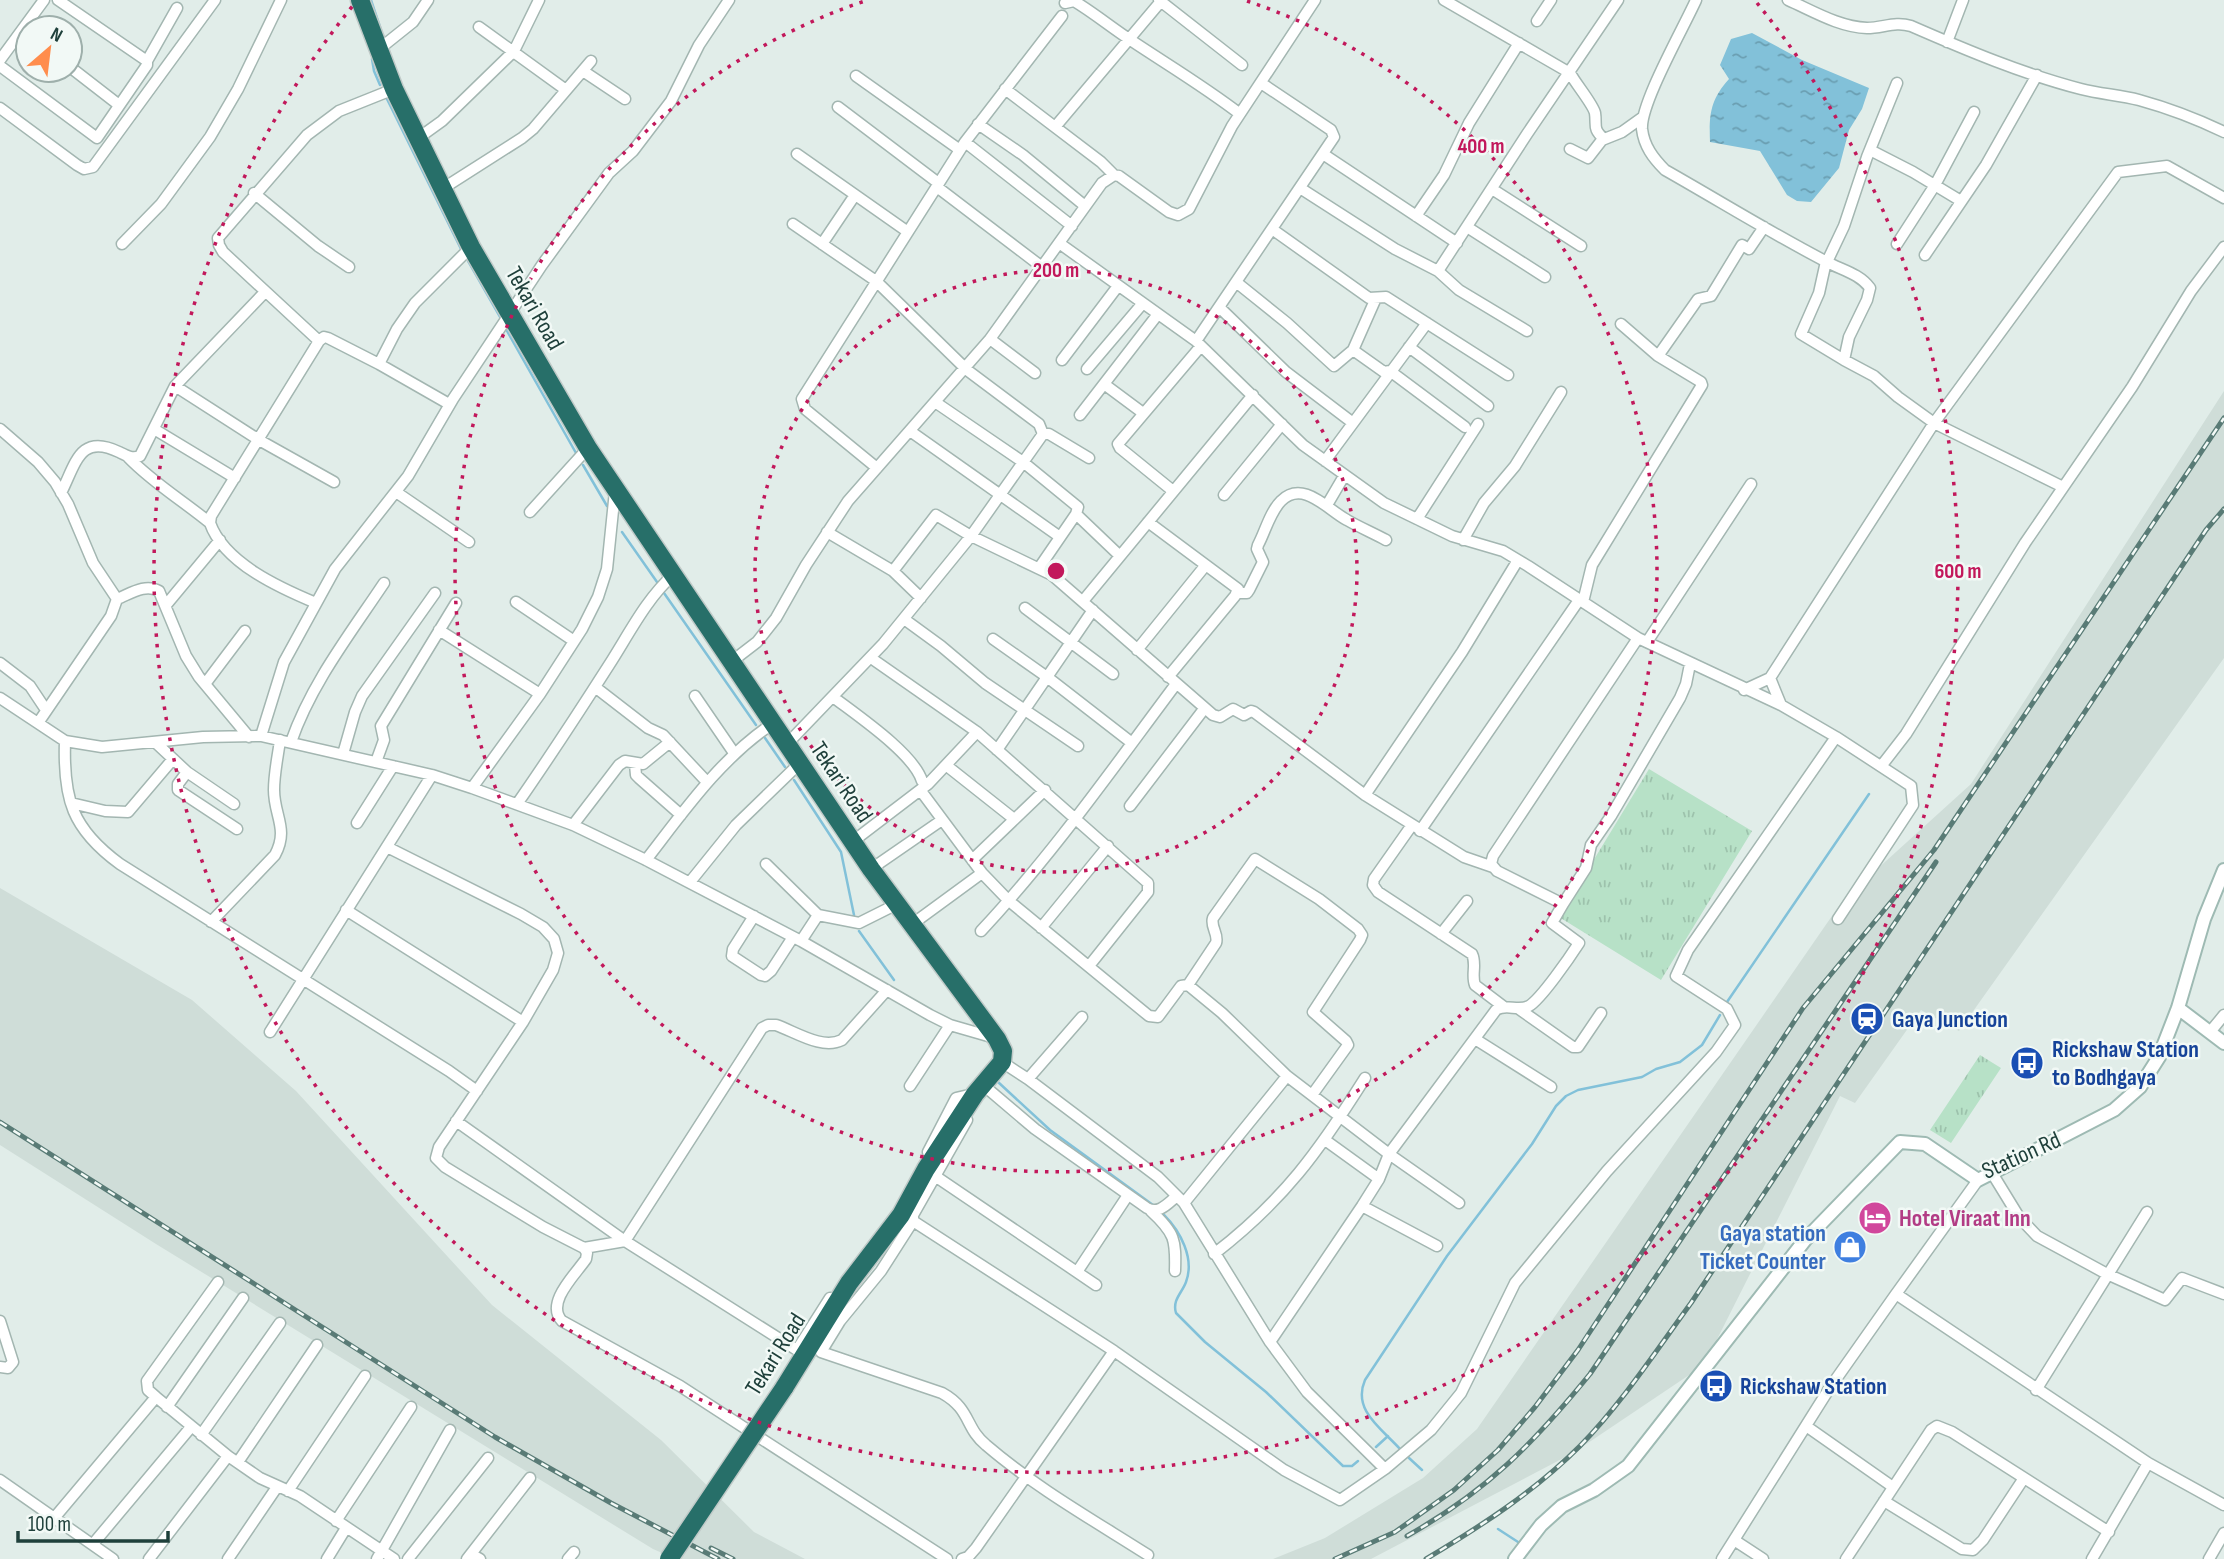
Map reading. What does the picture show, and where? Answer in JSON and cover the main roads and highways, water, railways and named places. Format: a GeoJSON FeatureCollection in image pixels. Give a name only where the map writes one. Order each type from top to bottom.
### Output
{"type":"FeatureCollection","features":[{"type":"Feature","properties":{"kind":"highway","name":"Tekari Road"},"geometry":{"type":"LineString","coordinates":[[360,0],[394,89],[471,247],[588,448],[852,842],[997,1039],[1003,1051],[1002,1062],[978,1089],[889,1234],[849,1283],[784,1388],[669,1559]]}},
{"type":"Feature","properties":{"kind":"water"},"geometry":{"type":"Polygon","coordinates":[[[1752,33],[1802,60],[1869,88],[1862,109],[1849,130],[1839,168],[1811,202],[1797,201],[1787,195],[1760,151],[1710,142],[1714,101],[1729,79],[1720,65],[1731,39],[1752,33]]]}},
{"type":"Feature","properties":{"kind":"waterway"},"geometry":{"type":"LineString","coordinates":[[371,0],[381,30]]}},
{"type":"Feature","properties":{"kind":"waterway"},"geometry":{"type":"LineString","coordinates":[[372,59],[380,85]]}},
{"type":"Feature","properties":{"kind":"waterway"},"geometry":{"type":"LineString","coordinates":[[387,99],[461,249]]}},
{"type":"Feature","properties":{"kind":"waterway"},"geometry":{"type":"LineString","coordinates":[[468,261],[500,317]]}},
{"type":"Feature","properties":{"kind":"waterway"},"geometry":{"type":"LineString","coordinates":[[507,331],[576,453]]}},
{"type":"Feature","properties":{"kind":"waterway"},"geometry":{"type":"LineString","coordinates":[[583,465],[607,506]]}},
{"type":"Feature","properties":{"kind":"waterway"},"geometry":{"type":"LineString","coordinates":[[622,532],[657,582]]}},
{"type":"Feature","properties":{"kind":"waterway"},"geometry":{"type":"LineString","coordinates":[[664,593],[756,725]]}},
{"type":"Feature","properties":{"kind":"waterway"},"geometry":{"type":"LineString","coordinates":[[765,738],[785,767]]}},
{"type":"Feature","properties":{"kind":"waterway"},"geometry":{"type":"LineString","coordinates":[[794,780],[841,852],[854,915]]}},
{"type":"Feature","properties":{"kind":"waterway"},"geometry":{"type":"LineString","coordinates":[[1727,1002],[1869,794]]}},
{"type":"Feature","properties":{"kind":"waterway"},"geometry":{"type":"LineString","coordinates":[[859,931],[894,980]]}},
{"type":"Feature","properties":{"kind":"waterway"},"geometry":{"type":"LineString","coordinates":[[1400,1449],[1377,1426],[1365,1409],[1362,1400],[1365,1380],[1447,1256],[1532,1144],[1556,1106],[1566,1096],[1578,1090],[1642,1077],[1656,1069],[1680,1062],[1702,1045],[1720,1015]]}},
{"type":"Feature","properties":{"kind":"waterway"},"geometry":{"type":"LineString","coordinates":[[998,1082],[1050,1130],[1153,1205]]}},
{"type":"Feature","properties":{"kind":"waterway"},"geometry":{"type":"LineString","coordinates":[[1164,1215],[1180,1237],[1189,1264],[1186,1282],[1175,1304],[1176,1313],[1205,1342],[1266,1392],[1343,1466],[1352,1466],[1358,1461]]}},
{"type":"Feature","properties":{"kind":"waterway"},"geometry":{"type":"LineString","coordinates":[[1376,1447],[1388,1436]]}},
{"type":"Feature","properties":{"kind":"waterway"},"geometry":{"type":"LineString","coordinates":[[1409,1458],[1422,1470]]}},
{"type":"Feature","properties":{"kind":"waterway"},"geometry":{"type":"LineString","coordinates":[[1498,1529],[1518,1542]]}},
{"type":"Feature","properties":{"kind":"railway"},"geometry":{"type":"LineString","coordinates":[[1335,1559],[1395,1532],[1454,1490],[1498,1450],[1535,1407],[1578,1350],[1803,1008],[1934,850],[2224,418]]}},
{"type":"Feature","properties":{"kind":"railway"},"geometry":{"type":"LineString","coordinates":[[1426,1559],[1526,1493],[1580,1446],[1624,1395],[1691,1303],[2206,530],[2224,509]]}},
{"type":"Feature","properties":{"kind":"railway"},"geometry":{"type":"LineString","coordinates":[[1407,1536],[1461,1502],[1507,1464],[1549,1423],[1590,1374],[1936,862]]}},
{"type":"Feature","properties":{"kind":"railway"},"geometry":{"type":"LineString","coordinates":[[0,1122],[495,1437],[611,1503],[718,1559]]}},
{"type":"Feature","properties":{"kind":"railway"},"geometry":{"type":"LineString","coordinates":[[711,1548],[733,1559]]}},
{"type":"Feature","properties":{"kind":"place","name":"Gaya Junction"},"geometry":{"type":"Point","coordinates":[1867,1019]}},
{"type":"Feature","properties":{"kind":"place","name":"Rickshaw Station to Bodhgaya"},"geometry":{"type":"Point","coordinates":[2027,1063]}},
{"type":"Feature","properties":{"kind":"place","name":"Hotel Viraat Inn"},"geometry":{"type":"Point","coordinates":[1875,1218]}},
{"type":"Feature","properties":{"kind":"place","name":"Gaya station Ticket Counter"},"geometry":{"type":"Point","coordinates":[1850,1247]}},
{"type":"Feature","properties":{"kind":"place","name":"Rickshaw Station"},"geometry":{"type":"Point","coordinates":[1716,1386]}}]}
